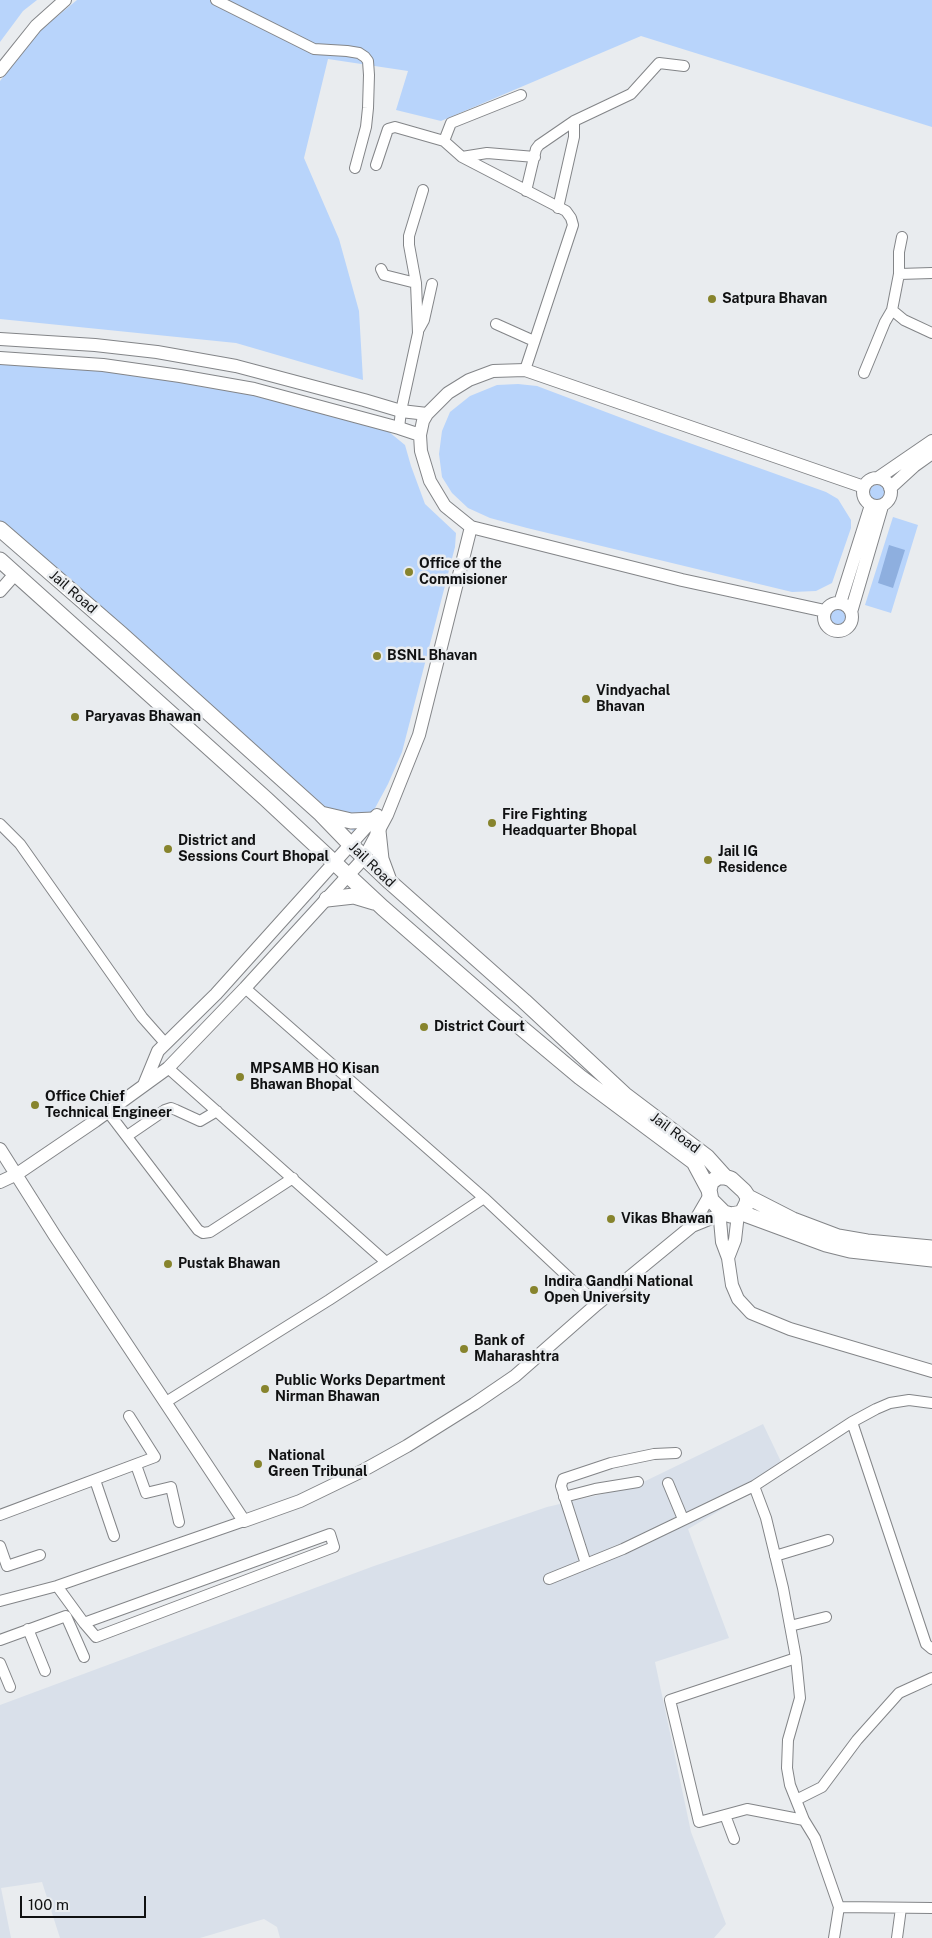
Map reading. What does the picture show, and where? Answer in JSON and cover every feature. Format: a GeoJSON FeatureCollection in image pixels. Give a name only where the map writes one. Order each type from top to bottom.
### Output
{"type":"FeatureCollection","features":[{"type":"Feature","properties":{"kind":"main road","name":"Jail Road"},"geometry":{"type":"LineString","coordinates":[[0,529],[121,634],[321,814],[364,858],[524,1001],[624,1095],[707,1157],[725,1176]]}},
{"type":"Feature","properties":{"kind":"main road","name":"Jail Road"},"geometry":{"type":"LineString","coordinates":[[0,560],[259,792],[378,903],[549,1051],[612,1102],[694,1162],[710,1193]]}},
{"type":"Feature","properties":{"kind":"main road"},"geometry":{"type":"LineString","coordinates":[[321,814],[376,826],[381,859],[390,882]]}},
{"type":"Feature","properties":{"kind":"main road"},"geometry":{"type":"LineString","coordinates":[[327,899],[354,896],[378,903]]}},
{"type":"Feature","properties":{"kind":"main road"},"geometry":{"type":"LineString","coordinates":[[932,1248],[867,1242],[838,1237],[792,1220],[748,1197],[741,1187],[725,1176],[714,1178],[710,1182],[711,1200],[728,1213],[850,1250],[932,1259]]}},
{"type":"Feature","properties":{"kind":"main road"},"geometry":{"type":"LineString","coordinates":[[728,1213],[746,1209],[748,1197]]}},
{"type":"Feature","properties":{"kind":"street"},"geometry":{"type":"LineString","coordinates":[[0,59],[30,21],[53,0]]}},
{"type":"Feature","properties":{"kind":"street"},"geometry":{"type":"LineString","coordinates":[[0,71],[36,26],[65,0]]}},
{"type":"Feature","properties":{"kind":"street"},"geometry":{"type":"LineString","coordinates":[[216,0],[314,49],[347,51],[359,54],[368,61],[366,126],[355,168]]}},
{"type":"Feature","properties":{"kind":"street"},"geometry":{"type":"LineString","coordinates":[[526,192],[539,145],[574,121],[631,94],[659,63],[684,66]]}},
{"type":"Feature","properties":{"kind":"street"},"geometry":{"type":"LineString","coordinates":[[444,141],[450,123],[521,94]]}},
{"type":"Feature","properties":{"kind":"street"},"geometry":{"type":"LineString","coordinates":[[558,208],[574,137],[574,121]]}},
{"type":"Feature","properties":{"kind":"street"},"geometry":{"type":"LineString","coordinates":[[376,165],[388,129],[391,127],[444,141],[462,157],[526,192],[566,211],[573,225],[525,370]]}},
{"type":"Feature","properties":{"kind":"street"},"geometry":{"type":"LineString","coordinates":[[462,157],[487,152],[535,157]]}},
{"type":"Feature","properties":{"kind":"street"},"geometry":{"type":"LineString","coordinates":[[418,333],[416,283],[409,236],[423,190]]}},
{"type":"Feature","properties":{"kind":"street"},"geometry":{"type":"LineString","coordinates":[[864,373],[885,322],[892,310],[899,274],[902,238]]}},
{"type":"Feature","properties":{"kind":"street"},"geometry":{"type":"LineString","coordinates":[[381,269],[384,275],[416,283]]}},
{"type":"Feature","properties":{"kind":"street"},"geometry":{"type":"LineString","coordinates":[[899,274],[932,273]]}},
{"type":"Feature","properties":{"kind":"street"},"geometry":{"type":"LineString","coordinates":[[400,428],[401,412],[418,333],[424,320],[432,284]]}},
{"type":"Feature","properties":{"kind":"street"},"geometry":{"type":"LineString","coordinates":[[892,310],[904,320],[932,332]]}},
{"type":"Feature","properties":{"kind":"street"},"geometry":{"type":"LineString","coordinates":[[496,324],[534,340]]}},
{"type":"Feature","properties":{"kind":"street"},"geometry":{"type":"LineString","coordinates":[[0,339],[95,345],[157,352],[254,371],[401,412],[427,414]]}},
{"type":"Feature","properties":{"kind":"street"},"geometry":{"type":"LineString","coordinates":[[0,358],[103,365],[254,389],[420,435]]}},
{"type":"Feature","properties":{"kind":"street"},"geometry":{"type":"LineString","coordinates":[[825,611],[672,578],[471,527],[446,506],[430,481],[420,435],[423,421],[427,414],[448,393],[469,380],[493,371],[525,370],[864,486]]}},
{"type":"Feature","properties":{"kind":"street"},"geometry":{"type":"LineString","coordinates":[[877,506],[864,498],[864,486],[867,482],[878,478],[932,441]]}},
{"type":"Feature","properties":{"kind":"street"},"geometry":{"type":"LineString","coordinates":[[890,488],[914,466],[932,453]]}},
{"type":"Feature","properties":{"kind":"street"},"geometry":{"type":"LineString","coordinates":[[840,603],[877,506],[890,498],[888,483],[878,478]]}},
{"type":"Feature","properties":{"kind":"street"},"geometry":{"type":"LineString","coordinates":[[851,612],[847,606],[840,603],[831,604],[823,616],[826,625],[834,631],[844,630],[851,623],[851,612],[877,506]]}},
{"type":"Feature","properties":{"kind":"street"},"geometry":{"type":"LineString","coordinates":[[0,1182],[17,1174],[108,1112],[168,1068],[245,988],[364,858],[376,826],[395,794],[419,735],[471,527]]}},
{"type":"Feature","properties":{"kind":"street"},"geometry":{"type":"LineString","coordinates":[[0,590],[15,574]]}},
{"type":"Feature","properties":{"kind":"street"},"geometry":{"type":"LineString","coordinates":[[0,824],[20,844],[142,1017],[165,1043]]}},
{"type":"Feature","properties":{"kind":"street"},"geometry":{"type":"LineString","coordinates":[[144,1085],[154,1057],[165,1043],[216,994],[350,844],[376,826]]}},
{"type":"Feature","properties":{"kind":"street"},"geometry":{"type":"LineString","coordinates":[[245,988],[484,1198],[597,1304]]}},
{"type":"Feature","properties":{"kind":"street"},"geometry":{"type":"LineString","coordinates":[[168,1068],[386,1262]]}},
{"type":"Feature","properties":{"kind":"street"},"geometry":{"type":"LineString","coordinates":[[127,1136],[165,1110],[171,1108],[200,1121],[217,1111]]}},
{"type":"Feature","properties":{"kind":"street"},"geometry":{"type":"LineString","coordinates":[[108,1112],[198,1230],[203,1233],[210,1232],[293,1178]]}},
{"type":"Feature","properties":{"kind":"street"},"geometry":{"type":"LineString","coordinates":[[0,1149],[55,1236],[244,1521]]}},
{"type":"Feature","properties":{"kind":"street"},"geometry":{"type":"LineString","coordinates":[[692,1226],[710,1193]]}},
{"type":"Feature","properties":{"kind":"street"},"geometry":{"type":"LineString","coordinates":[[166,1402],[484,1198]]}},
{"type":"Feature","properties":{"kind":"street"},"geometry":{"type":"LineString","coordinates":[[0,1601],[57,1586],[300,1501],[362,1471],[407,1446],[515,1376],[597,1304],[692,1226],[728,1213]]}},
{"type":"Feature","properties":{"kind":"street"},"geometry":{"type":"LineString","coordinates":[[728,1213],[735,1240],[728,1258]]}},
{"type":"Feature","properties":{"kind":"street"},"geometry":{"type":"LineString","coordinates":[[728,1213],[722,1242],[728,1258],[732,1285],[738,1299],[751,1313],[790,1329],[932,1371]]}},
{"type":"Feature","properties":{"kind":"street"},"geometry":{"type":"LineString","coordinates":[[549,1579],[623,1549],[754,1486],[852,1422],[890,1402],[909,1400],[932,1403]]}},
{"type":"Feature","properties":{"kind":"street"},"geometry":{"type":"LineString","coordinates":[[0,1515],[155,1458],[129,1416]]}},
{"type":"Feature","properties":{"kind":"street"},"geometry":{"type":"LineString","coordinates":[[852,1422],[926,1644],[932,1649]]}},
{"type":"Feature","properties":{"kind":"street"},"geometry":{"type":"LineString","coordinates":[[586,1564],[564,1497],[561,1482],[566,1477],[620,1461],[654,1454],[676,1453]]}},
{"type":"Feature","properties":{"kind":"street"},"geometry":{"type":"LineString","coordinates":[[136,1464],[146,1493],[171,1487],[179,1522]]}},
{"type":"Feature","properties":{"kind":"street"},"geometry":{"type":"LineString","coordinates":[[95,1480],[114,1536]]}},
{"type":"Feature","properties":{"kind":"street"},"geometry":{"type":"LineString","coordinates":[[564,1497],[595,1489],[638,1482]]}},
{"type":"Feature","properties":{"kind":"street"},"geometry":{"type":"LineString","coordinates":[[668,1483],[683,1519]]}},
{"type":"Feature","properties":{"kind":"street"},"geometry":{"type":"LineString","coordinates":[[754,1486],[766,1518],[796,1658],[800,1698],[788,1740],[787,1768],[790,1785],[815,1838],[839,1907],[834,1938]]}},
{"type":"Feature","properties":{"kind":"street"},"geometry":{"type":"LineString","coordinates":[[57,1586],[84,1623],[96,1637],[334,1547],[330,1534],[84,1623]]}},
{"type":"Feature","properties":{"kind":"street"},"geometry":{"type":"LineString","coordinates":[[775,1556],[828,1540]]}},
{"type":"Feature","properties":{"kind":"street"},"geometry":{"type":"LineString","coordinates":[[0,1546],[7,1566],[40,1555]]}},
{"type":"Feature","properties":{"kind":"street"},"geometry":{"type":"LineString","coordinates":[[0,1640],[66,1616],[84,1658]]}},
{"type":"Feature","properties":{"kind":"street"},"geometry":{"type":"LineString","coordinates":[[790,1626],[826,1617]]}},
{"type":"Feature","properties":{"kind":"street"},"geometry":{"type":"LineString","coordinates":[[28,1630],[45,1671]]}},
{"type":"Feature","properties":{"kind":"street"},"geometry":{"type":"LineString","coordinates":[[796,1658],[670,1700],[699,1822],[747,1809],[807,1824]]}},
{"type":"Feature","properties":{"kind":"street"},"geometry":{"type":"LineString","coordinates":[[0,1663],[10,1687]]}},
{"type":"Feature","properties":{"kind":"street"},"geometry":{"type":"LineString","coordinates":[[796,1800],[816,1792],[822,1787],[857,1740],[899,1693],[932,1678]]}},
{"type":"Feature","properties":{"kind":"street"},"geometry":{"type":"LineString","coordinates":[[726,1815],[734,1839]]}},
{"type":"Feature","properties":{"kind":"street"},"geometry":{"type":"LineString","coordinates":[[839,1907],[932,1908]]}},
{"type":"Feature","properties":{"kind":"street"},"geometry":{"type":"LineString","coordinates":[[896,1938],[901,1908]]}},
{"type":"Feature","properties":{"kind":"shaded area"},"geometry":{"type":"Polygon","coordinates":[[[0,0],[37,0],[23,11],[0,42],[0,0]]]}},
{"type":"Feature","properties":{"kind":"shaded area"},"geometry":{"type":"Polygon","coordinates":[[[77,0],[932,0],[932,127],[641,36],[441,121],[396,110],[408,71],[328,59],[304,158],[339,239],[359,311],[363,380],[236,343],[0,319],[0,81],[38,32],[77,0]]]}},
{"type":"Feature","properties":{"kind":"shaded area"},"geometry":{"type":"Polygon","coordinates":[[[0,359],[233,386],[383,427],[405,445],[425,504],[456,533],[455,547],[402,752],[374,810],[353,831],[0,521],[0,359]]]}},
{"type":"Feature","properties":{"kind":"shaded area"},"geometry":{"type":"Polygon","coordinates":[[[518,384],[537,386],[826,492],[838,499],[851,520],[851,528],[832,583],[816,591],[792,592],[527,528],[490,518],[468,508],[452,493],[442,477],[439,454],[442,431],[450,412],[470,396],[497,385],[518,384]]]}},
{"type":"Feature","properties":{"kind":"shaded area"},"geometry":{"type":"Polygon","coordinates":[[[877,485],[883,487],[885,493],[883,499],[877,501],[871,499],[869,493],[871,487],[877,485]]]}},
{"type":"Feature","properties":{"kind":"shaded area"},"geometry":{"type":"Polygon","coordinates":[[[893,517],[918,525],[891,613],[865,605],[893,517]]]}},
{"type":"Feature","properties":{"kind":"shaded area"},"geometry":{"type":"Polygon","coordinates":[[[889,545],[905,550],[893,588],[878,583],[889,545]]]}},
{"type":"Feature","properties":{"kind":"shaded area"},"geometry":{"type":"Polygon","coordinates":[[[838,609],[844,611],[846,617],[844,623],[838,625],[832,623],[830,617],[832,611],[838,609]]]}},
{"type":"Feature","properties":{"kind":"shaded area"},"geometry":{"type":"Polygon","coordinates":[[[763,1424],[786,1472],[688,1529],[729,1638],[655,1662],[691,1832],[726,1924],[714,1938],[280,1938],[277,1927],[264,1919],[200,1938],[60,1938],[42,1882],[1,1888],[11,1938],[0,1938],[0,1705],[374,1566],[547,1507],[633,1487],[763,1424]]]}},
{"type":"Feature","properties":{"kind":"place","name":"Satpura Bhavan"},"geometry":{"type":"Point","coordinates":[712,299]}},
{"type":"Feature","properties":{"kind":"place","name":"Office of the Commisioner"},"geometry":{"type":"Point","coordinates":[409,572]}},
{"type":"Feature","properties":{"kind":"place","name":"BSNL Bhavan"},"geometry":{"type":"Point","coordinates":[377,656]}},
{"type":"Feature","properties":{"kind":"place","name":"Vindyachal Bhavan"},"geometry":{"type":"Point","coordinates":[586,699]}},
{"type":"Feature","properties":{"kind":"place","name":"Paryavas Bhawan"},"geometry":{"type":"Point","coordinates":[75,717]}},
{"type":"Feature","properties":{"kind":"place","name":"Fire Fighting Headquarter Bhopal"},"geometry":{"type":"Point","coordinates":[492,823]}},
{"type":"Feature","properties":{"kind":"place","name":"District and Sessions Court Bhopal"},"geometry":{"type":"Point","coordinates":[168,849]}},
{"type":"Feature","properties":{"kind":"place","name":"Jail IG Residence"},"geometry":{"type":"Point","coordinates":[708,860]}},
{"type":"Feature","properties":{"kind":"place","name":"District Court"},"geometry":{"type":"Point","coordinates":[424,1027]}},
{"type":"Feature","properties":{"kind":"place","name":"MPSAMB HO Kisan Bhawan Bhopal"},"geometry":{"type":"Point","coordinates":[240,1077]}},
{"type":"Feature","properties":{"kind":"place","name":"Office Chief Technical Engineer"},"geometry":{"type":"Point","coordinates":[35,1105]}},
{"type":"Feature","properties":{"kind":"place","name":"Vikas Bhawan"},"geometry":{"type":"Point","coordinates":[611,1219]}},
{"type":"Feature","properties":{"kind":"place","name":"Pustak Bhawan"},"geometry":{"type":"Point","coordinates":[168,1264]}},
{"type":"Feature","properties":{"kind":"place","name":"Indira Gandhi National Open University"},"geometry":{"type":"Point","coordinates":[534,1290]}},
{"type":"Feature","properties":{"kind":"place","name":"Bank of Maharashtra"},"geometry":{"type":"Point","coordinates":[464,1349]}},
{"type":"Feature","properties":{"kind":"place","name":"Public Works Department Nirman Bhawan"},"geometry":{"type":"Point","coordinates":[265,1389]}},
{"type":"Feature","properties":{"kind":"place","name":"National Green Tribunal"},"geometry":{"type":"Point","coordinates":[258,1464]}}]}
